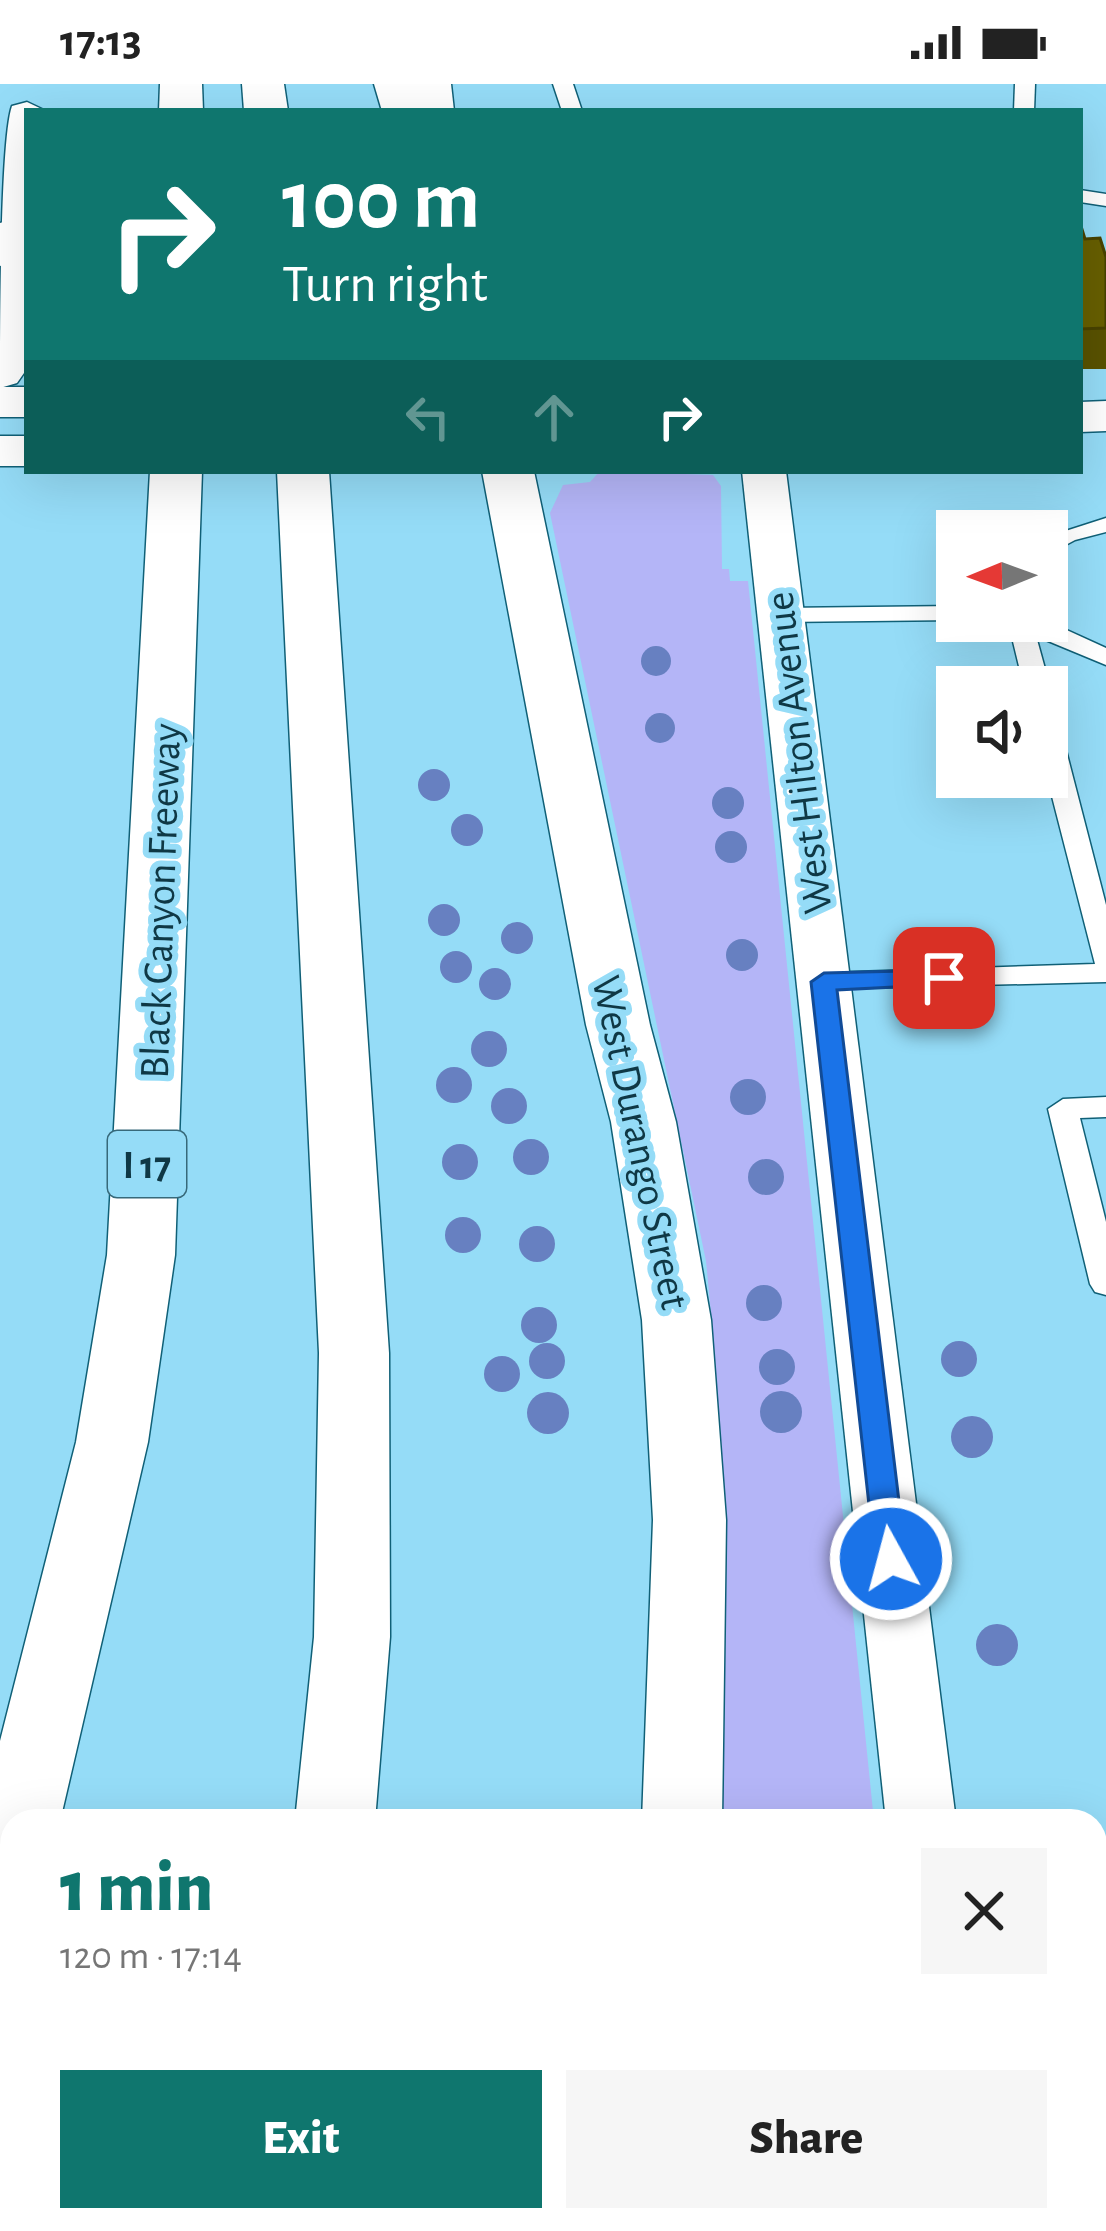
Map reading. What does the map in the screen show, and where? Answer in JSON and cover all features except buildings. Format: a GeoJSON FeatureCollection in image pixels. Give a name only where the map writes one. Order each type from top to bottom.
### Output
{"type":"FeatureCollection","features":[{"type":"Feature","properties":{"kind":"main road"},"geometry":{"type":"LineString","coordinates":[[0,373],[5,243],[24,131]]}},
{"type":"Feature","properties":{"kind":"main road","name":"West Durango Street"},"geometry":{"type":"LineString","coordinates":[[509,474],[618,1025],[645,1115],[683,1350],[693,1652],[683,1809]]}},
{"type":"Feature","properties":{"kind":"main road","name":"Black Canyon Freeway"},"geometry":{"type":"LineString","coordinates":[[23,1809],[112,1442],[141,1256],[176,482]]}},
{"type":"Feature","properties":{"kind":"main road"},"geometry":{"type":"LineString","coordinates":[[304,486],[354,1353],[352,1637],[336,1809]]}},
{"type":"Feature","properties":{"kind":"street","name":"West Hilton Avenue"},"geometry":{"type":"LineString","coordinates":[[764,474],[920,1809]]}},
{"type":"Feature","properties":{"kind":"lane"},"geometry":{"type":"LineString","coordinates":[[1068,536],[1106,525]]}},
{"type":"Feature","properties":{"kind":"lane"},"geometry":{"type":"LineString","coordinates":[[781,615],[936,613]]}},
{"type":"Feature","properties":{"kind":"lane"},"geometry":{"type":"LineString","coordinates":[[1065,642],[1106,657]]}},
{"type":"Feature","properties":{"kind":"lane"},"geometry":{"type":"LineString","coordinates":[[1065,798],[1106,959]]}},
{"type":"Feature","properties":{"kind":"lane"},"geometry":{"type":"LineString","coordinates":[[824,982],[1106,973]]}},
{"type":"Feature","properties":{"kind":"lane"},"geometry":{"type":"LineString","coordinates":[[1106,1107],[1063,1109],[1106,1284]]}},
{"type":"Feature","properties":{"kind":"shaded area"},"geometry":{"type":"Polygon","coordinates":[[[597,474],[713,475],[721,486],[722,569],[729,569],[730,581],[748,581],[873,1809],[720,1809],[724,1541],[706,1261],[550,513],[563,485],[590,482],[597,474]]]}},
{"type":"Feature","properties":{"kind":"route"},"geometry":{"type":"LineString","coordinates":[[891,1559],[824,982],[944,978]]}}]}
